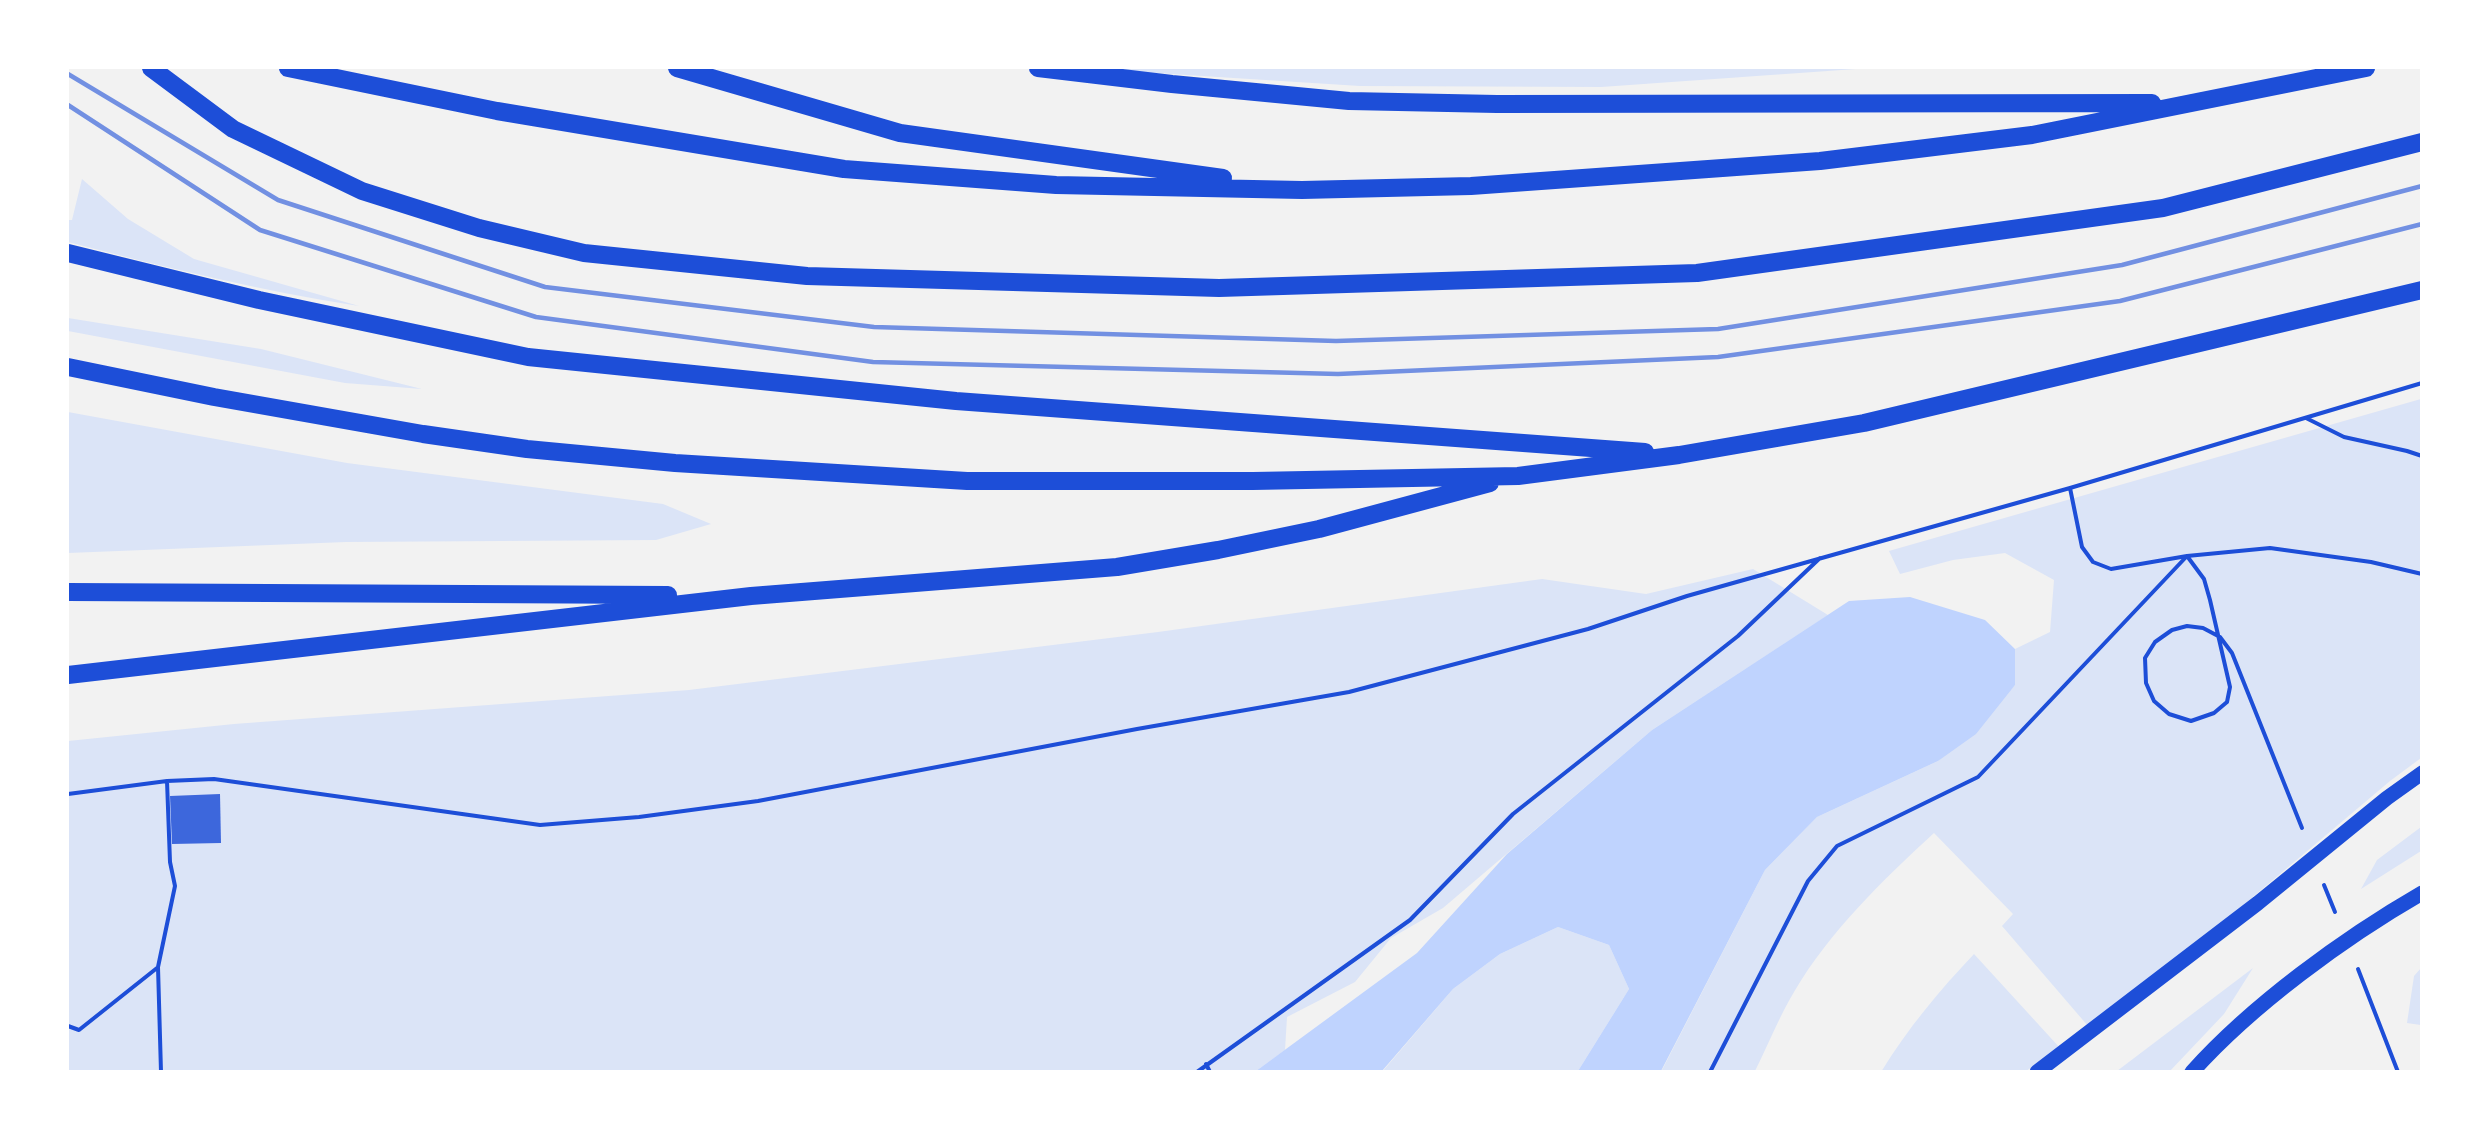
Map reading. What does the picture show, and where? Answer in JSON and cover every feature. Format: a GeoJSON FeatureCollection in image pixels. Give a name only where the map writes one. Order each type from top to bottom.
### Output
{"type":"FeatureCollection","features":[{"type":"Feature","properties":{"kind":"highway"},"geometry":{"type":"LineString","coordinates":[[151,68],[233,129],[362,191],[479,228],[584,253],[807,276],[1219,288],[1696,273],[2163,208],[2421,142]]}},
{"type":"Feature","properties":{"kind":"highway"},"geometry":{"type":"LineString","coordinates":[[288,68],[497,111],[844,169],[1056,185],[1302,190],[1471,186],[1820,161],[2032,135],[2366,68]]}},
{"type":"Feature","properties":{"kind":"highway"},"geometry":{"type":"LineString","coordinates":[[677,68],[900,133],[1302,190]]}},
{"type":"Feature","properties":{"kind":"highway"},"geometry":{"type":"LineString","coordinates":[[1038,68],[1348,101],[1497,104],[2192,102]]}},
{"type":"Feature","properties":{"kind":"highway"},"geometry":{"type":"LineString","coordinates":[[68,254],[259,300],[528,357],[956,401],[1679,455]]}},
{"type":"Feature","properties":{"kind":"highway"},"geometry":{"type":"LineString","coordinates":[[68,367],[214,397],[423,434],[527,449],[675,464],[967,481],[1229,481],[1518,476],[1679,455],[1864,423],[2421,290]]}},
{"type":"Feature","properties":{"kind":"highway"},"geometry":{"type":"LineString","coordinates":[[68,675],[751,596],[1117,567],[1218,550],[1319,529],[1518,476]]}},
{"type":"Feature","properties":{"kind":"highway"},"geometry":{"type":"LineString","coordinates":[[68,592],[751,596]]}},
{"type":"Feature","properties":{"kind":"main road"},"geometry":{"type":"LineString","coordinates":[[2037,1071],[2259,903],[2421,773]]}},
{"type":"Feature","properties":{"kind":"main road"},"geometry":{"type":"LineString","coordinates":[[2192,1071],[2255,1012],[2320,960],[2387,913],[2421,894]]}},
{"type":"Feature","properties":{"kind":"path"},"geometry":{"type":"LineString","coordinates":[[68,794],[167,781],[214,779],[540,825],[639,818],[758,801],[1137,729],[1348,692],[1588,628],[1686,596],[2070,488],[2421,383]]}},
{"type":"Feature","properties":{"kind":"path"},"geometry":{"type":"LineString","coordinates":[[2305,418],[2344,437],[2421,456]]}},
{"type":"Feature","properties":{"kind":"path"},"geometry":{"type":"LineString","coordinates":[[2070,488],[2082,547],[2093,562],[2111,569],[2187,556],[2270,548],[2371,562],[2421,574]]}},
{"type":"Feature","properties":{"kind":"path"},"geometry":{"type":"LineString","coordinates":[[2187,556],[2204,579],[2230,687],[2227,702],[2214,713],[2191,722],[2169,714],[2154,701],[2146,683],[2145,658],[2155,642],[2172,630],[2187,626],[2203,628],[2220,637],[2232,653],[2249,694]]}},
{"type":"Feature","properties":{"kind":"path"},"geometry":{"type":"LineString","coordinates":[[1710,1071],[1808,881],[1836,846],[1978,777],[2187,556]]}},
{"type":"Feature","properties":{"kind":"path"},"geometry":{"type":"LineString","coordinates":[[1197,1071],[1410,920],[1513,814],[1738,636],[1820,557]]}},
{"type":"Feature","properties":{"kind":"path"},"geometry":{"type":"LineString","coordinates":[[161,1071],[158,967],[175,886],[170,861],[167,781]]}},
{"type":"Feature","properties":{"kind":"path"},"geometry":{"type":"LineString","coordinates":[[68,1026],[79,1030],[158,967]]}},
{"type":"Feature","properties":{"kind":"path"},"geometry":{"type":"LineString","coordinates":[[1206,1064],[1210,1071]]}},
{"type":"Feature","properties":{"kind":"shaded area"},"geometry":{"type":"Polygon","coordinates":[[[1118,68],[1870,68],[1601,87],[1360,86],[1139,72],[1118,68]]]}},
{"type":"Feature","properties":{"kind":"shaded area"},"geometry":{"type":"Polygon","coordinates":[[[82,179],[128,219],[194,259],[359,306],[213,278],[68,242],[68,220],[72,220],[82,179]]]}},
{"type":"Feature","properties":{"kind":"shaded area"},"geometry":{"type":"Polygon","coordinates":[[[68,318],[261,349],[422,389],[345,383],[68,331],[68,318]]]}},
{"type":"Feature","properties":{"kind":"shaded area"},"geometry":{"type":"Polygon","coordinates":[[[2421,399],[2421,758],[2390,781],[2209,934],[2088,1026],[2002,926],[2013,914],[1934,833],[1876,888],[1824,948],[1808,970],[1778,1021],[1755,1071],[1661,1072],[1765,870],[1817,817],[1938,761],[2015,685],[2015,649],[2050,632],[2054,580],[2005,553],[1953,560],[1900,574],[1889,551],[2421,399]]]}},
{"type":"Feature","properties":{"kind":"shaded area"},"geometry":{"type":"Polygon","coordinates":[[[68,412],[347,463],[663,504],[711,524],[656,540],[346,542],[68,553],[68,412]]]}},
{"type":"Feature","properties":{"kind":"shaded area"},"geometry":{"type":"Polygon","coordinates":[[[1753,569],[1828,615],[1652,730],[1443,908],[1391,938],[1355,982],[1287,1017],[1285,1050],[1256,1071],[68,1072],[68,741],[234,724],[689,690],[1158,632],[1542,579],[1646,594],[1753,569]]]}},
{"type":"Feature","properties":{"kind":"shaded area"},"geometry":{"type":"Polygon","coordinates":[[[2421,827],[2421,851],[2361,889],[2377,860],[2421,827]]]}},
{"type":"Feature","properties":{"kind":"shaded area"},"geometry":{"type":"Polygon","coordinates":[[[1558,927],[1609,945],[1629,989],[1578,1071],[1382,1072],[1453,989],[1500,954],[1558,927]]]}},
{"type":"Feature","properties":{"kind":"shaded area"},"geometry":{"type":"Polygon","coordinates":[[[1974,954],[2060,1048],[2026,1071],[1881,1072],[1924,1010],[1974,954]]]}},
{"type":"Feature","properties":{"kind":"shaded area"},"geometry":{"type":"Polygon","coordinates":[[[2253,968],[2224,1014],[2170,1071],[2117,1071],[2253,968]]]}},
{"type":"Feature","properties":{"kind":"shaded area"},"geometry":{"type":"Polygon","coordinates":[[[2421,968],[2421,1025],[2407,1023],[2414,976],[2421,968]]]}},
{"type":"Feature","properties":{"kind":"water"},"geometry":{"type":"Polygon","coordinates":[[[1910,597],[1985,620],[2015,649],[2015,685],[1976,734],[1938,761],[1817,817],[1765,870],[1661,1071],[1578,1071],[1629,989],[1609,945],[1558,927],[1500,954],[1453,989],[1382,1071],[1256,1071],[1417,953],[1507,854],[1652,730],[1849,601],[1910,597]]]}},
{"type":"Feature","properties":{"kind":"building"},"geometry":{"type":"Polygon","coordinates":[[[220,794],[221,843],[172,844],[170,796],[220,794]]]}},
{"type":"Feature","properties":{"kind":"railway"},"geometry":{"type":"LineString","coordinates":[[68,74],[278,200],[545,287],[874,327],[1336,341],[1718,329],[2122,265],[2422,186]]}},
{"type":"Feature","properties":{"kind":"railway"},"geometry":{"type":"LineString","coordinates":[[68,105],[260,230],[536,317],[873,362],[1338,374],[1718,357],[2120,301],[2422,224]]}}]}
